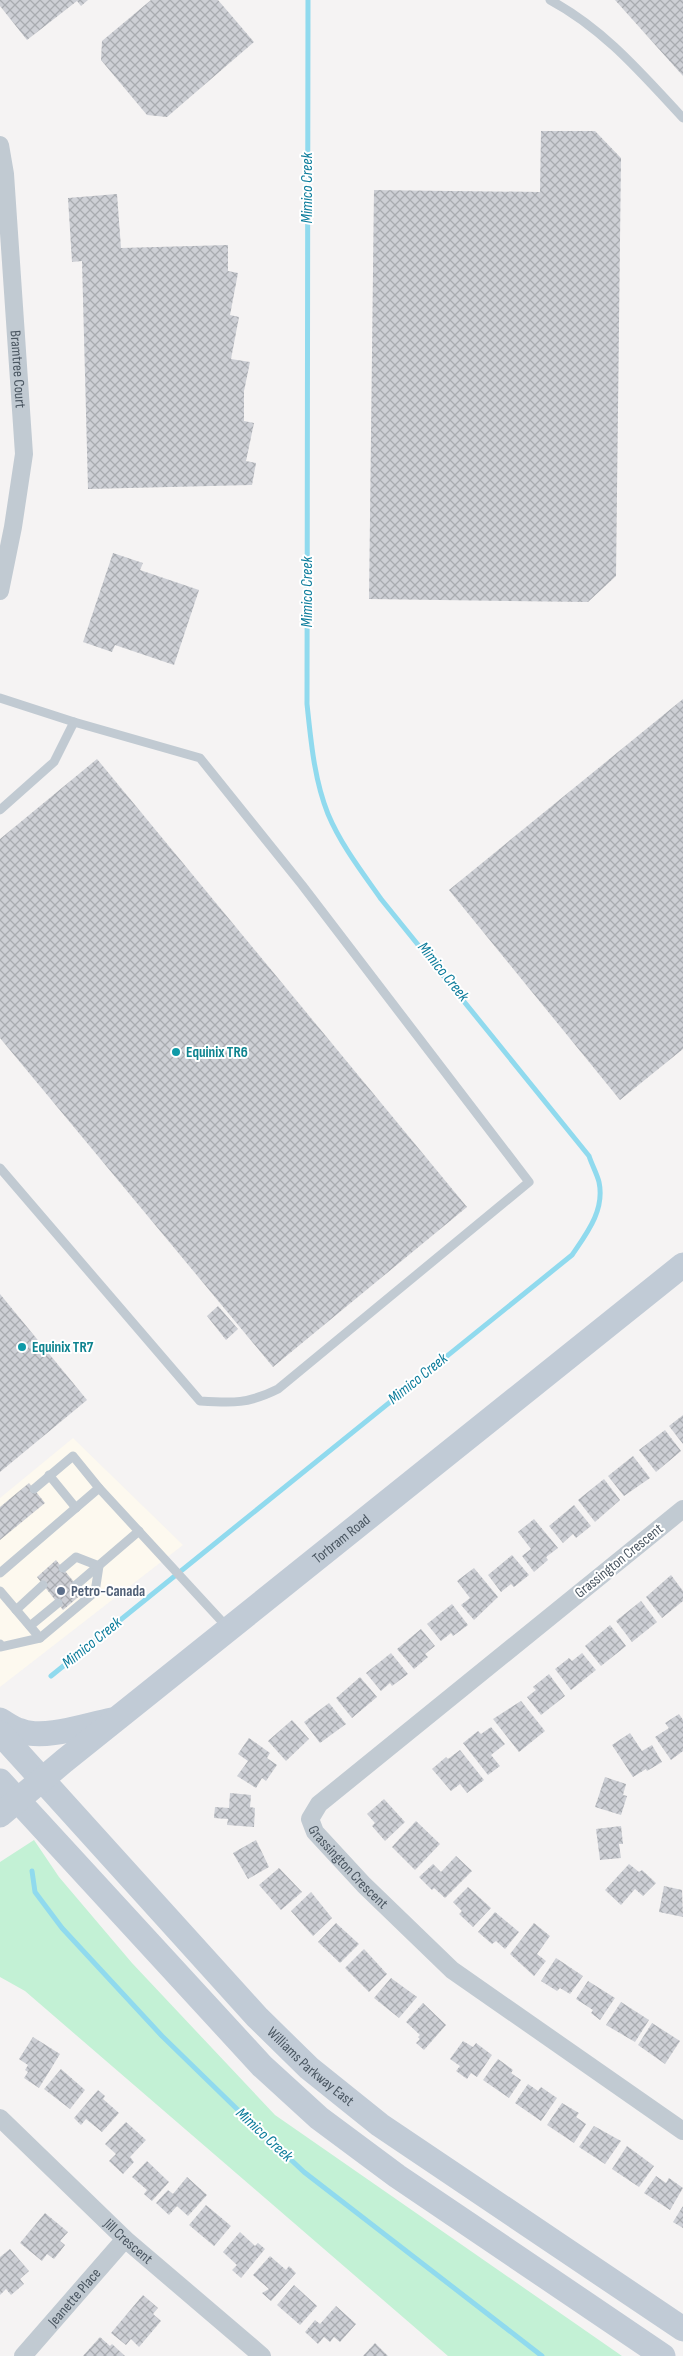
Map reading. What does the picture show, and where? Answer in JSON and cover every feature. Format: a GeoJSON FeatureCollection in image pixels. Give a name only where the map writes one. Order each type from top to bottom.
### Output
{"type":"FeatureCollection","features":[{"type":"Feature","properties":{"kind":"main road","name":"Torbram Road"},"geometry":{"type":"LineString","coordinates":[[9,1807],[682,1268]]}},
{"type":"Feature","properties":{"kind":"main road"},"geometry":{"type":"LineString","coordinates":[[0,1720],[20,1731],[47,1734],[117,1719]]}},
{"type":"Feature","properties":{"kind":"main road","name":"Williams Parkway East"},"geometry":{"type":"LineString","coordinates":[[0,1733],[257,2017],[309,2068],[380,2125],[683,2329]]}},
{"type":"Feature","properties":{"kind":"main road","name":"Williams Parkway East"},"geometry":{"type":"LineString","coordinates":[[0,1781],[9,1807],[262,2066],[319,2118],[397,2176],[663,2356]]}},
{"type":"Feature","properties":{"kind":"street","name":"Bramtree Court"},"geometry":{"type":"LineString","coordinates":[[0,145],[4,166],[24,454],[13,527],[0,591]]}},
{"type":"Feature","properties":{"kind":"street","name":"Grassington Crescent"},"geometry":{"type":"LineString","coordinates":[[683,1509],[319,1804],[310,1819],[315,1832],[364,1885],[452,1970],[683,2131]]}},
{"type":"Feature","properties":{"kind":"street","name":"Jill Crescent"},"geometry":{"type":"LineString","coordinates":[[0,2118],[125,2239],[262,2356]]}},
{"type":"Feature","properties":{"kind":"street","name":"Jeanette Place"},"geometry":{"type":"LineString","coordinates":[[24,2356],[125,2239]]}},
{"type":"Feature","properties":{"kind":"lane"},"geometry":{"type":"LineString","coordinates":[[550,0],[602,34],[683,118]]}},
{"type":"Feature","properties":{"kind":"lane"},"geometry":{"type":"LineString","coordinates":[[0,698],[74,722],[200,758],[302,885],[529,1182],[278,1389],[256,1400],[233,1403],[200,1401],[0,1168]]}},
{"type":"Feature","properties":{"kind":"lane"},"geometry":{"type":"LineString","coordinates":[[0,810],[54,762],[74,722]]}},
{"type":"Feature","properties":{"kind":"lane"},"geometry":{"type":"LineString","coordinates":[[34,1489],[73,1456],[99,1488],[229,1630]]}},
{"type":"Feature","properties":{"kind":"lane"},"geometry":{"type":"LineString","coordinates":[[49,1475],[76,1508]]}},
{"type":"Feature","properties":{"kind":"lane"},"geometry":{"type":"LineString","coordinates":[[0,1573],[99,1488]]}},
{"type":"Feature","properties":{"kind":"lane"},"geometry":{"type":"LineString","coordinates":[[76,1585],[138,1531]]}},
{"type":"Feature","properties":{"kind":"lane"},"geometry":{"type":"LineString","coordinates":[[62,1568],[76,1557],[98,1566]]}},
{"type":"Feature","properties":{"kind":"lane"},"geometry":{"type":"LineString","coordinates":[[0,1644],[0,1647],[40,1638],[95,1592],[98,1566]]}},
{"type":"Feature","properties":{"kind":"lane"},"geometry":{"type":"LineString","coordinates":[[16,1610],[43,1585]]}},
{"type":"Feature","properties":{"kind":"lane"},"geometry":{"type":"LineString","coordinates":[[0,1591],[40,1638]]}},
{"type":"Feature","properties":{"kind":"lane"},"geometry":{"type":"LineString","coordinates":[[30,1626],[58,1603]]}},
{"type":"Feature","properties":{"kind":"shaded area"},"geometry":{"type":"Polygon","coordinates":[[[73,1438],[183,1545],[0,1687],[0,1498],[73,1438]]]}},
{"type":"Feature","properties":{"kind":"green space"},"geometry":{"type":"Polygon","coordinates":[[[34,1840],[59,1877],[132,1963],[275,2115],[622,2356],[448,2356],[25,1991],[0,1977],[0,1862],[34,1840]]]}},
{"type":"Feature","properties":{"kind":"building"},"geometry":{"type":"Polygon","coordinates":[[[0,0],[88,0],[81,6],[77,1],[27,40],[0,6],[0,0]]]}},
{"type":"Feature","properties":{"kind":"building"},"geometry":{"type":"Polygon","coordinates":[[[151,0],[218,0],[254,42],[167,117],[147,115],[101,60],[102,41],[151,0]]]}},
{"type":"Feature","properties":{"kind":"building"},"geometry":{"type":"Polygon","coordinates":[[[615,0],[683,0],[683,76],[615,0]]]}},
{"type":"Feature","properties":{"kind":"building"},"geometry":{"type":"Polygon","coordinates":[[[541,131],[595,131],[621,158],[616,576],[588,602],[369,599],[374,190],[540,192],[541,131]]]}},
{"type":"Feature","properties":{"kind":"building"},"geometry":{"type":"Polygon","coordinates":[[[117,194],[121,248],[228,245],[228,271],[238,273],[230,315],[239,317],[231,359],[250,362],[244,391],[244,421],[254,423],[246,461],[256,463],[252,485],[88,489],[82,261],[72,262],[68,198],[117,194]]]}},
{"type":"Feature","properties":{"kind":"building"},"geometry":{"type":"Polygon","coordinates":[[[113,553],[143,563],[140,570],[199,590],[174,665],[115,645],[112,652],[83,642],[113,553]]]}},
{"type":"Feature","properties":{"kind":"building"},"geometry":{"type":"Polygon","coordinates":[[[683,699],[683,1049],[620,1100],[449,890],[683,699]]]}},
{"type":"Feature","properties":{"kind":"building","name":"Equinix TR6"},"geometry":{"type":"Polygon","coordinates":[[[97,759],[467,1207],[273,1367],[0,1038],[0,839],[97,759]]]}},
{"type":"Feature","properties":{"kind":"building","name":"Equinix TR7"},"geometry":{"type":"Polygon","coordinates":[[[0,1294],[87,1400],[0,1472],[0,1294]]]}},
{"type":"Feature","properties":{"kind":"building"},"geometry":{"type":"Polygon","coordinates":[[[218,1306],[238,1329],[226,1340],[207,1316],[218,1306]]]}},
{"type":"Feature","properties":{"kind":"building"},"geometry":{"type":"Polygon","coordinates":[[[683,1415],[683,1444],[669,1426],[683,1415]]]}},
{"type":"Feature","properties":{"kind":"building"},"geometry":{"type":"Polygon","coordinates":[[[665,1430],[681,1451],[656,1472],[639,1450],[665,1430]]]}},
{"type":"Feature","properties":{"kind":"building"},"geometry":{"type":"Polygon","coordinates":[[[633,1456],[650,1478],[624,1496],[608,1476],[633,1456]]]}},
{"type":"Feature","properties":{"kind":"building"},"geometry":{"type":"Polygon","coordinates":[[[604,1479],[620,1500],[595,1522],[578,1500],[604,1479]]]}},
{"type":"Feature","properties":{"kind":"building"},"geometry":{"type":"Polygon","coordinates":[[[29,1483],[45,1503],[0,1540],[0,1507],[29,1483]]]}},
{"type":"Feature","properties":{"kind":"building"},"geometry":{"type":"Polygon","coordinates":[[[574,1505],[591,1526],[576,1538],[573,1534],[563,1543],[549,1526],[574,1505]]]}},
{"type":"Feature","properties":{"kind":"building"},"geometry":{"type":"Polygon","coordinates":[[[534,1519],[558,1548],[546,1557],[548,1560],[534,1572],[522,1556],[531,1549],[518,1532],[534,1519]]]}},
{"type":"Feature","properties":{"kind":"building"},"geometry":{"type":"Polygon","coordinates":[[[512,1555],[529,1575],[514,1587],[511,1584],[501,1592],[488,1575],[512,1555]]]}},
{"type":"Feature","properties":{"kind":"building"},"geometry":{"type":"Polygon","coordinates":[[[56,1560],[83,1593],[63,1610],[37,1577],[56,1560]]]}},
{"type":"Feature","properties":{"kind":"building"},"geometry":{"type":"Polygon","coordinates":[[[474,1568],[498,1597],[474,1620],[461,1605],[470,1598],[457,1581],[474,1568]]]}},
{"type":"Feature","properties":{"kind":"building"},"geometry":{"type":"Polygon","coordinates":[[[671,1575],[683,1591],[683,1601],[662,1618],[646,1597],[671,1575]]]}},
{"type":"Feature","properties":{"kind":"building"},"geometry":{"type":"Polygon","coordinates":[[[641,1601],[657,1622],[632,1642],[616,1621],[641,1601]]]}},
{"type":"Feature","properties":{"kind":"building"},"geometry":{"type":"Polygon","coordinates":[[[452,1604],[468,1625],[453,1636],[451,1633],[441,1641],[427,1624],[452,1604]]]}},
{"type":"Feature","properties":{"kind":"building"},"geometry":{"type":"Polygon","coordinates":[[[610,1625],[626,1646],[601,1666],[585,1646],[610,1625]]]}},
{"type":"Feature","properties":{"kind":"building"},"geometry":{"type":"Polygon","coordinates":[[[421,1629],[435,1646],[425,1654],[428,1657],[414,1669],[397,1649],[421,1629]]]}},
{"type":"Feature","properties":{"kind":"building"},"geometry":{"type":"Polygon","coordinates":[[[391,1653],[408,1674],[392,1686],[390,1683],[381,1691],[366,1673],[391,1653]]]}},
{"type":"Feature","properties":{"kind":"building"},"geometry":{"type":"Polygon","coordinates":[[[582,1653],[596,1670],[571,1690],[555,1669],[569,1658],[572,1661],[582,1653]]]}},
{"type":"Feature","properties":{"kind":"building"},"geometry":{"type":"Polygon","coordinates":[[[549,1674],[565,1696],[541,1715],[527,1697],[536,1690],[533,1687],[549,1674]]]}},
{"type":"Feature","properties":{"kind":"building"},"geometry":{"type":"Polygon","coordinates":[[[360,1677],[377,1697],[352,1718],[336,1698],[360,1677]]]}},
{"type":"Feature","properties":{"kind":"building"},"geometry":{"type":"Polygon","coordinates":[[[521,1701],[545,1731],[519,1752],[493,1719],[521,1701]]]}},
{"type":"Feature","properties":{"kind":"building"},"geometry":{"type":"Polygon","coordinates":[[[329,1703],[346,1724],[320,1743],[304,1722],[329,1703]]]}},
{"type":"Feature","properties":{"kind":"building"},"geometry":{"type":"Polygon","coordinates":[[[679,1714],[683,1720],[683,1751],[671,1760],[655,1737],[669,1728],[665,1723],[679,1714]]]}},
{"type":"Feature","properties":{"kind":"building"},"geometry":{"type":"Polygon","coordinates":[[[292,1720],[309,1739],[286,1761],[268,1741],[292,1720]]]}},
{"type":"Feature","properties":{"kind":"building"},"geometry":{"type":"Polygon","coordinates":[[[491,1727],[505,1744],[491,1755],[500,1766],[488,1775],[463,1743],[478,1731],[481,1734],[491,1727]]]}},
{"type":"Feature","properties":{"kind":"building"},"geometry":{"type":"Polygon","coordinates":[[[630,1733],[642,1751],[652,1745],[662,1762],[633,1777],[612,1745],[630,1733]]]}},
{"type":"Feature","properties":{"kind":"building"},"geometry":{"type":"Polygon","coordinates":[[[249,1738],[270,1753],[267,1758],[277,1765],[266,1781],[262,1778],[256,1788],[237,1776],[248,1761],[238,1754],[249,1738]]]}},
{"type":"Feature","properties":{"kind":"building"},"geometry":{"type":"Polygon","coordinates":[[[460,1750],[484,1780],[467,1793],[460,1784],[451,1791],[432,1769],[446,1757],[448,1759],[460,1750]]]}},
{"type":"Feature","properties":{"kind":"building"},"geometry":{"type":"Polygon","coordinates":[[[605,1777],[626,1784],[623,1795],[627,1796],[621,1815],[595,1807],[605,1777]]]}},
{"type":"Feature","properties":{"kind":"building"},"geometry":{"type":"Polygon","coordinates":[[[230,1793],[251,1795],[250,1807],[255,1808],[254,1827],[227,1825],[228,1819],[214,1818],[215,1807],[229,1808],[230,1793]]]}},
{"type":"Feature","properties":{"kind":"building"},"geometry":{"type":"Polygon","coordinates":[[[384,1799],[405,1822],[385,1841],[372,1826],[375,1823],[367,1814],[384,1799]]]}},
{"type":"Feature","properties":{"kind":"building"},"geometry":{"type":"Polygon","coordinates":[[[416,1821],[440,1844],[415,1870],[392,1847],[416,1821]]]}},
{"type":"Feature","properties":{"kind":"building"},"geometry":{"type":"Polygon","coordinates":[[[621,1826],[623,1844],[619,1844],[621,1858],[600,1860],[596,1829],[621,1826]]]}},
{"type":"Feature","properties":{"kind":"building"},"geometry":{"type":"Polygon","coordinates":[[[256,1840],[269,1867],[248,1879],[233,1853],[256,1840]]]}},
{"type":"Feature","properties":{"kind":"building"},"geometry":{"type":"Polygon","coordinates":[[[456,1856],[472,1871],[445,1898],[434,1888],[432,1890],[419,1877],[433,1864],[441,1872],[456,1856]]]}},
{"type":"Feature","properties":{"kind":"building"},"geometry":{"type":"Polygon","coordinates":[[[629,1864],[639,1872],[642,1870],[656,1883],[643,1896],[635,1889],[621,1905],[605,1890],[629,1864]]]}},
{"type":"Feature","properties":{"kind":"building"},"geometry":{"type":"Polygon","coordinates":[[[279,1868],[302,1892],[281,1910],[259,1885],[279,1868]]]}},
{"type":"Feature","properties":{"kind":"building"},"geometry":{"type":"Polygon","coordinates":[[[664,1886],[682,1890],[683,1917],[659,1912],[664,1886]]]}},
{"type":"Feature","properties":{"kind":"building"},"geometry":{"type":"Polygon","coordinates":[[[468,1887],[491,1908],[473,1927],[459,1914],[462,1911],[453,1902],[468,1887]]]}},
{"type":"Feature","properties":{"kind":"building"},"geometry":{"type":"Polygon","coordinates":[[[311,1892],[332,1918],[313,1936],[291,1911],[311,1892]]]}},
{"type":"Feature","properties":{"kind":"building"},"geometry":{"type":"Polygon","coordinates":[[[495,1912],[519,1932],[505,1949],[496,1941],[492,1944],[478,1932],[495,1912]]]}},
{"type":"Feature","properties":{"kind":"building"},"geometry":{"type":"Polygon","coordinates":[[[336,1923],[359,1944],[340,1963],[318,1942],[336,1923]]]}},
{"type":"Feature","properties":{"kind":"building"},"geometry":{"type":"Polygon","coordinates":[[[534,1923],[550,1936],[537,1954],[546,1961],[534,1976],[510,1954],[534,1923]]]}},
{"type":"Feature","properties":{"kind":"building"},"geometry":{"type":"Polygon","coordinates":[[[364,1949],[387,1974],[369,1992],[345,1968],[364,1949]]]}},
{"type":"Feature","properties":{"kind":"building"},"geometry":{"type":"Polygon","coordinates":[[[556,1958],[583,1976],[570,1994],[560,1988],[557,1991],[541,1981],[556,1958]]]}},
{"type":"Feature","properties":{"kind":"building"},"geometry":{"type":"Polygon","coordinates":[[[391,1978],[417,1997],[399,2018],[374,1998],[391,1978]]]}},
{"type":"Feature","properties":{"kind":"building"},"geometry":{"type":"Polygon","coordinates":[[[588,1981],[615,1998],[600,2020],[591,2013],[593,2010],[576,1999],[588,1981]]]}},
{"type":"Feature","properties":{"kind":"building"},"geometry":{"type":"Polygon","coordinates":[[[621,2002],[649,2020],[635,2042],[606,2025],[621,2002]]]}},
{"type":"Feature","properties":{"kind":"building"},"geometry":{"type":"Polygon","coordinates":[[[423,2003],[446,2025],[424,2050],[416,2043],[420,2039],[418,2037],[420,2035],[406,2022],[423,2003]]]}},
{"type":"Feature","properties":{"kind":"building"},"geometry":{"type":"Polygon","coordinates":[[[652,2023],[680,2041],[665,2064],[638,2045],[652,2023]]]}},
{"type":"Feature","properties":{"kind":"building"},"geometry":{"type":"Polygon","coordinates":[[[33,2037],[60,2054],[39,2088],[24,2078],[28,2072],[25,2070],[28,2065],[19,2059],[33,2037]]]}},
{"type":"Feature","properties":{"kind":"building"},"geometry":{"type":"Polygon","coordinates":[[[463,2041],[473,2047],[476,2043],[492,2055],[477,2077],[471,2073],[467,2079],[456,2071],[460,2066],[450,2059],[463,2041]]]}},
{"type":"Feature","properties":{"kind":"building"},"geometry":{"type":"Polygon","coordinates":[[[498,2059],[513,2070],[511,2073],[521,2080],[509,2098],[483,2080],[498,2059]]]}},
{"type":"Feature","properties":{"kind":"building"},"geometry":{"type":"Polygon","coordinates":[[[61,2069],[85,2090],[70,2109],[44,2089],[61,2069]]]}},
{"type":"Feature","properties":{"kind":"building"},"geometry":{"type":"Polygon","coordinates":[[[528,2084],[538,2091],[541,2087],[557,2098],[541,2121],[515,2103],[528,2084]]]}},
{"type":"Feature","properties":{"kind":"building"},"geometry":{"type":"Polygon","coordinates":[[[98,2090],[105,2096],[103,2099],[119,2113],[102,2132],[86,2119],[81,2125],[74,2118],[98,2090]]]}},
{"type":"Feature","properties":{"kind":"building"},"geometry":{"type":"Polygon","coordinates":[[[562,2103],[579,2113],[576,2117],[586,2124],[574,2143],[547,2125],[562,2103]]]}},
{"type":"Feature","properties":{"kind":"building"},"geometry":{"type":"Polygon","coordinates":[[[126,2122],[146,2140],[130,2157],[134,2162],[123,2174],[109,2161],[116,2154],[105,2144],[126,2122]]]}},
{"type":"Feature","properties":{"kind":"building"},"geometry":{"type":"Polygon","coordinates":[[[594,2126],[621,2141],[605,2164],[579,2147],[594,2126]]]}},
{"type":"Feature","properties":{"kind":"building"},"geometry":{"type":"Polygon","coordinates":[[[627,2146],[654,2166],[639,2187],[612,2169],[627,2146]]]}},
{"type":"Feature","properties":{"kind":"building"},"geometry":{"type":"Polygon","coordinates":[[[147,2161],[169,2182],[152,2201],[144,2194],[147,2190],[132,2177],[147,2161]]]}},
{"type":"Feature","properties":{"kind":"building"},"geometry":{"type":"Polygon","coordinates":[[[656,2176],[666,2183],[669,2178],[683,2188],[670,2210],[644,2193],[656,2176]]]}},
{"type":"Feature","properties":{"kind":"building"},"geometry":{"type":"Polygon","coordinates":[[[187,2177],[207,2195],[188,2216],[177,2206],[169,2215],[156,2203],[168,2190],[173,2194],[187,2177]]]}},
{"type":"Feature","properties":{"kind":"building"},"geometry":{"type":"Polygon","coordinates":[[[206,2205],[231,2226],[214,2246],[189,2225],[206,2205]]]}},
{"type":"Feature","properties":{"kind":"building"},"geometry":{"type":"Polygon","coordinates":[[[683,2206],[683,2228],[673,2222],[683,2206]]]}},
{"type":"Feature","properties":{"kind":"building"},"geometry":{"type":"Polygon","coordinates":[[[45,2213],[68,2232],[60,2241],[65,2245],[54,2259],[47,2254],[42,2261],[20,2243],[45,2213]]]}},
{"type":"Feature","properties":{"kind":"building"},"geometry":{"type":"Polygon","coordinates":[[[240,2232],[255,2246],[258,2243],[265,2249],[241,2278],[232,2270],[237,2265],[223,2252],[240,2232]]]}},
{"type":"Feature","properties":{"kind":"building"},"geometry":{"type":"Polygon","coordinates":[[[10,2249],[29,2271],[20,2279],[24,2284],[11,2295],[6,2289],[0,2295],[0,2257],[10,2249]]]}},
{"type":"Feature","properties":{"kind":"building"},"geometry":{"type":"Polygon","coordinates":[[[270,2256],[286,2270],[289,2266],[296,2273],[271,2301],[262,2293],[269,2289],[253,2275],[270,2256]]]}},
{"type":"Feature","properties":{"kind":"building"},"geometry":{"type":"Polygon","coordinates":[[[294,2285],[317,2306],[300,2325],[277,2305],[294,2285]]]}},
{"type":"Feature","properties":{"kind":"building"},"geometry":{"type":"Polygon","coordinates":[[[143,2295],[158,2308],[153,2314],[161,2321],[139,2347],[131,2339],[126,2345],[111,2333],[143,2295]]]}},
{"type":"Feature","properties":{"kind":"building"},"geometry":{"type":"Polygon","coordinates":[[[336,2306],[356,2324],[340,2342],[334,2337],[330,2342],[324,2337],[318,2344],[305,2332],[315,2320],[320,2324],[336,2306]]]}},
{"type":"Feature","properties":{"kind":"building"},"geometry":{"type":"Polygon","coordinates":[[[100,2337],[110,2346],[112,2344],[125,2356],[83,2356],[100,2337]]]}},
{"type":"Feature","properties":{"kind":"building"},"geometry":{"type":"Polygon","coordinates":[[[375,2343],[388,2356],[363,2356],[375,2343]]]}},
{"type":"Feature","properties":{"kind":"waterway","name":"Mimico Creek"},"geometry":{"type":"LineString","coordinates":[[51,1676],[572,1255],[593,1221],[599,1202],[599,1182],[589,1156],[381,899],[339,837],[328,814],[319,787],[307,704],[308,0]]}},
{"type":"Feature","properties":{"kind":"waterway","name":"Mimico Creek"},"geometry":{"type":"LineString","coordinates":[[32,1871],[35,1892],[62,1928],[162,2036],[239,2111],[304,2172],[542,2356]]}},
{"type":"Feature","properties":{"kind":"place","name":"Equinix TR6"},"geometry":{"type":"Point","coordinates":[176,1052]}},
{"type":"Feature","properties":{"kind":"place","name":"Equinix TR7"},"geometry":{"type":"Point","coordinates":[22,1347]}},
{"type":"Feature","properties":{"kind":"place","name":"Petro-Canada"},"geometry":{"type":"Point","coordinates":[61,1591]}}]}
